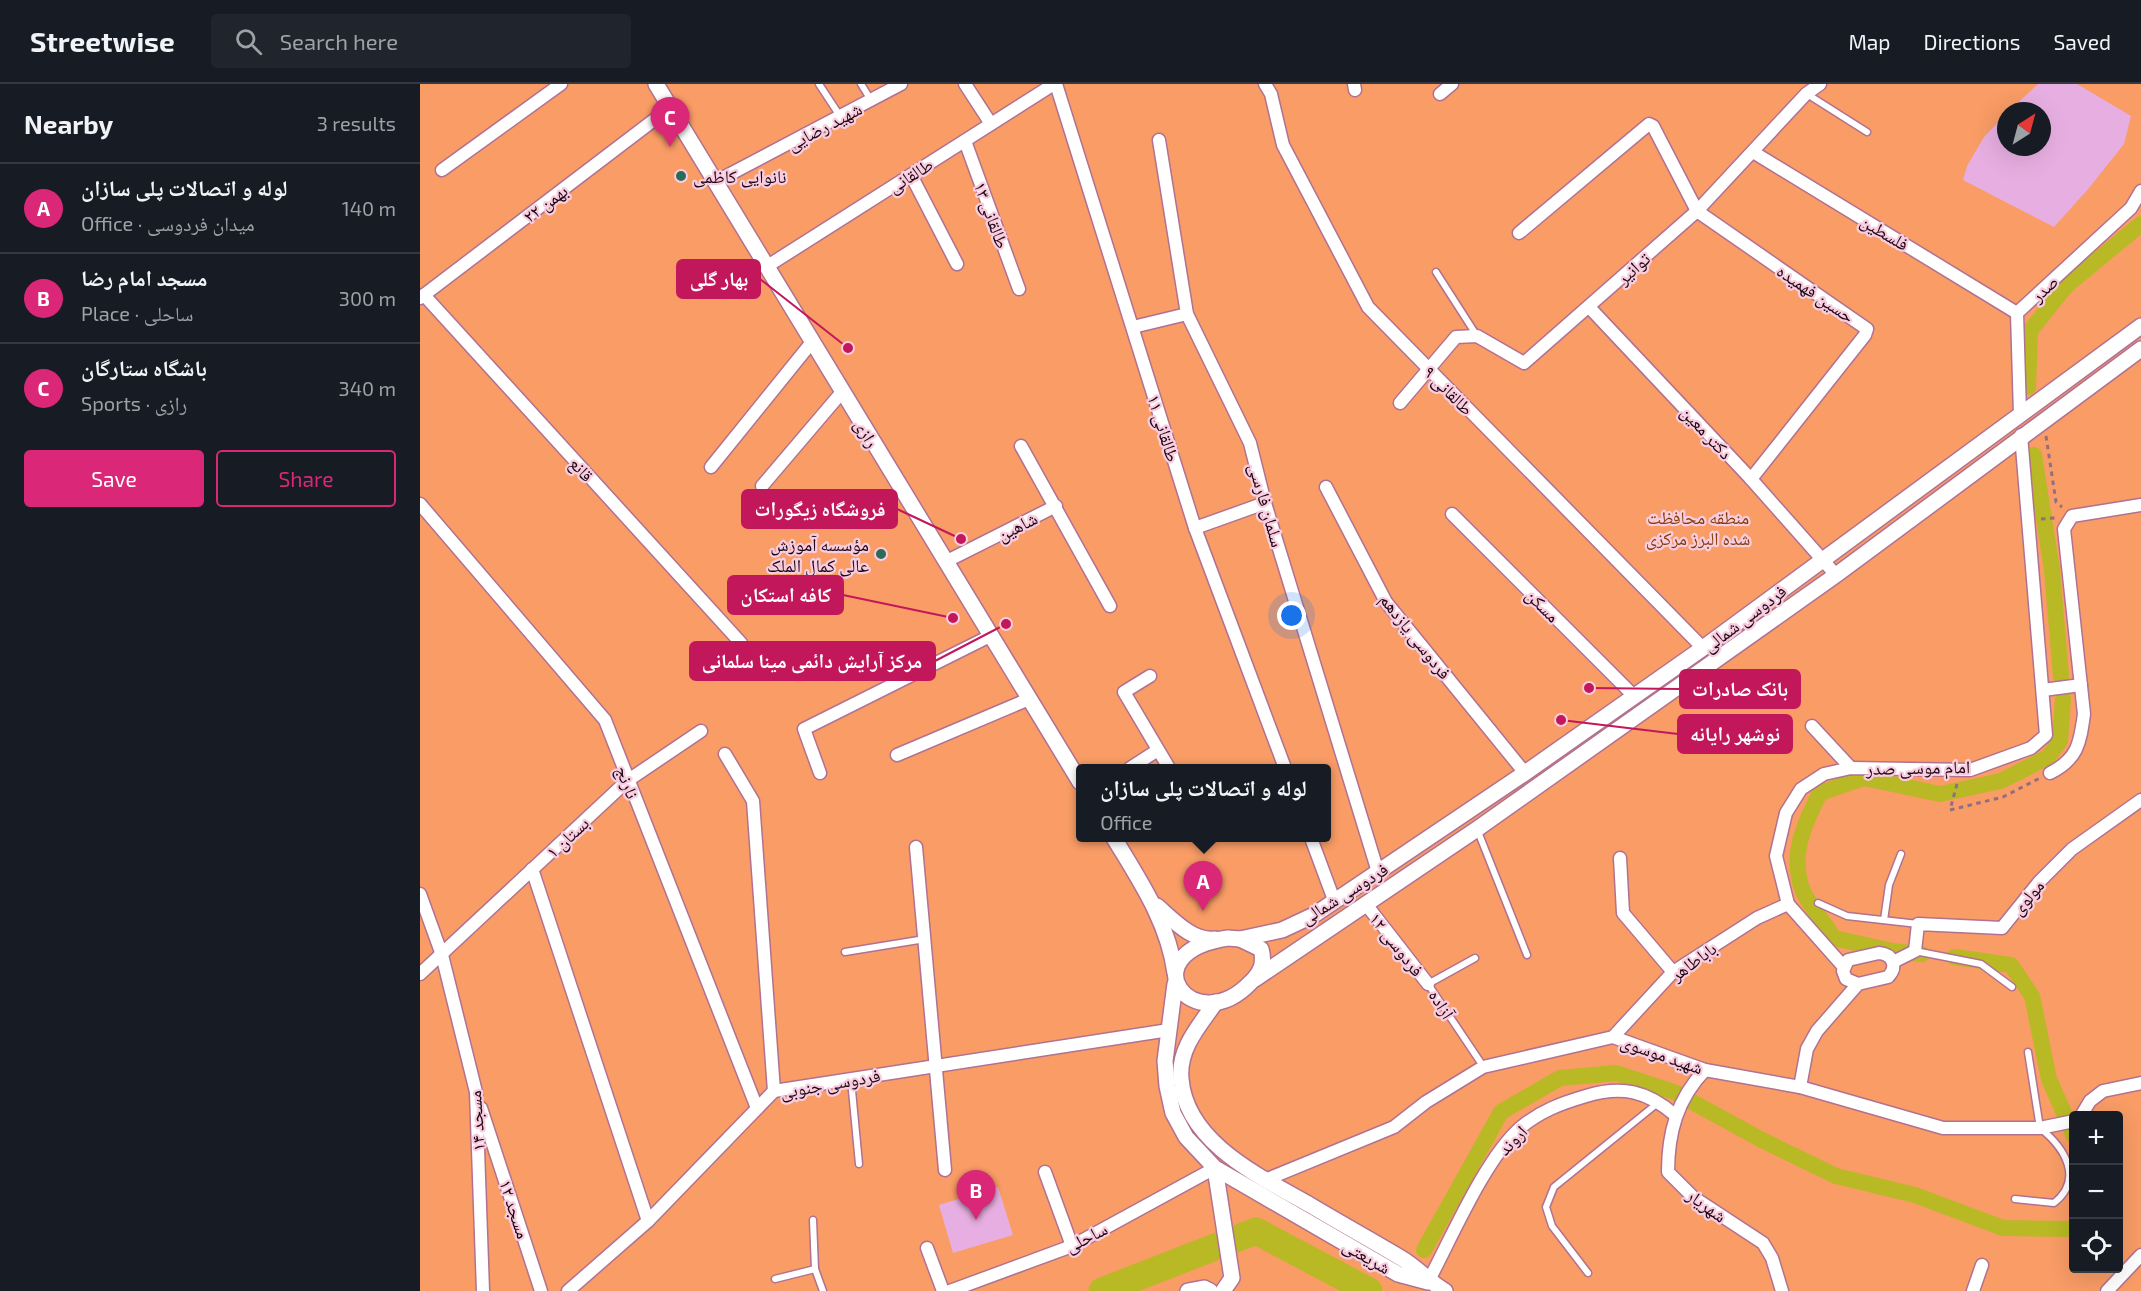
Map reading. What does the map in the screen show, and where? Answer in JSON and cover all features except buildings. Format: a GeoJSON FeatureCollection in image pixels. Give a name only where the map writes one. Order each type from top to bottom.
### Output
{"type":"FeatureCollection","features":[{"type":"Feature","properties":{"kind":"street"},"geometry":{"type":"LineString","coordinates":[[442,170],[561,84]]}},
{"type":"Feature","properties":{"kind":"street","name":"رازی"},"geometry":{"type":"LineString","coordinates":[[656,84],[1076,775]]}},
{"type":"Feature","properties":{"kind":"street","name":"شهید رضایی"},"geometry":{"type":"LineString","coordinates":[[715,182],[901,84]]}},
{"type":"Feature","properties":{"kind":"street"},"geometry":{"type":"LineString","coordinates":[[965,84],[991,124]]}},
{"type":"Feature","properties":{"kind":"street","name":"طالقانی"},"geometry":{"type":"LineString","coordinates":[[766,267],[1055,84]]}},
{"type":"Feature","properties":{"kind":"street","name":"طالقانی ۱۱"},"geometry":{"type":"LineString","coordinates":[[1055,84],[1195,528],[1284,764]]}},
{"type":"Feature","properties":{"kind":"street","name":"طالقانی ۹"},"geometry":{"type":"LineString","coordinates":[[1265,84],[1271,94],[1283,145],[1368,307],[1703,648]]}},
{"type":"Feature","properties":{"kind":"street"},"geometry":{"type":"LineString","coordinates":[[1440,94],[1452,84]]}},
{"type":"Feature","properties":{"kind":"street","name":"توانیر"},"geometry":{"type":"LineString","coordinates":[[1477,336],[1524,363],[1696,211],[1753,152],[1804,89],[1820,84]]}},
{"type":"Feature","properties":{"kind":"street","name":"۲۲ بهمن"},"geometry":{"type":"LineString","coordinates":[[422,297],[670,107]]}},
{"type":"Feature","properties":{"kind":"street"},"geometry":{"type":"LineString","coordinates":[[1519,233],[1649,124],[1653,126],[1696,211]]}},
{"type":"Feature","properties":{"kind":"street","name":"سلمان فارسی"},"geometry":{"type":"LineString","coordinates":[[1159,140],[1186,314],[1250,443],[1265,502],[1378,872]]}},
{"type":"Feature","properties":{"kind":"street","name":"طالقانی ۱۳"},"geometry":{"type":"LineString","coordinates":[[965,141],[1019,289]]}},
{"type":"Feature","properties":{"kind":"street","name":"فلسطین"},"geometry":{"type":"LineString","coordinates":[[1753,152],[2017,313]]}},
{"type":"Feature","properties":{"kind":"street"},"geometry":{"type":"LineString","coordinates":[[911,175],[957,264]]}},
{"type":"Feature","properties":{"kind":"street","name":"صدر"},"geometry":{"type":"LineString","coordinates":[[2020,414],[2017,313],[2131,208],[2141,191]]}},
{"type":"Feature","properties":{"kind":"street","name":"حسین فهمیده"},"geometry":{"type":"LineString","coordinates":[[1696,211],[1867,329],[1865,335],[1751,479]]}},
{"type":"Feature","properties":{"kind":"street","name":"قانع"},"geometry":{"type":"LineString","coordinates":[[422,297],[741,643]]}},
{"type":"Feature","properties":{"kind":"street","name":"دکتر معین"},"geometry":{"type":"LineString","coordinates":[[1589,307],[1751,479],[1836,575]]}},
{"type":"Feature","properties":{"kind":"street"},"geometry":{"type":"LineString","coordinates":[[1133,327],[1186,314]]}},
{"type":"Feature","properties":{"kind":"street","name":"فردوسی شمالی"},"geometry":{"type":"LineString","coordinates":[[1234,938],[1282,930],[1314,915],[1525,773],[1703,648],[2141,326]]}},
{"type":"Feature","properties":{"kind":"street"},"geometry":{"type":"LineString","coordinates":[[1400,403],[1456,337],[1477,336]]}},
{"type":"Feature","properties":{"kind":"street"},"geometry":{"type":"LineString","coordinates":[[711,467],[812,342]]}},
{"type":"Feature","properties":{"kind":"street","name":"فردوسی شمالی"},"geometry":{"type":"LineString","coordinates":[[1254,979],[1477,829],[1836,575],[2021,435],[2141,349]]}},
{"type":"Feature","properties":{"kind":"street"},"geometry":{"type":"LineString","coordinates":[[762,486],[842,392]]}},
{"type":"Feature","properties":{"kind":"street","name":"امام موسی صدر"},"geometry":{"type":"LineString","coordinates":[[1858,984],[1846,979],[1843,966],[1788,904],[1776,856],[1786,813],[1801,789],[1824,774],[1851,768],[1970,770],[2031,748],[2046,735],[2021,435]]}},
{"type":"Feature","properties":{"kind":"street"},"geometry":{"type":"LineString","coordinates":[[1021,446],[1110,606]]}},
{"type":"Feature","properties":{"kind":"street","name":"فردوسی یازدهم"},"geometry":{"type":"LineString","coordinates":[[1326,487],[1386,602],[1525,773]]}},
{"type":"Feature","properties":{"kind":"street"},"geometry":{"type":"LineString","coordinates":[[1195,528],[1265,502]]}},
{"type":"Feature","properties":{"kind":"street","name":"نارنج"},"geometry":{"type":"LineString","coordinates":[[420,504],[605,720],[757,1108]]}},
{"type":"Feature","properties":{"kind":"street"},"geometry":{"type":"LineString","coordinates":[[2050,773],[2066,765],[2080,742],[2084,714],[2064,529],[2072,516],[2141,505]]}},
{"type":"Feature","properties":{"kind":"street","name":"شاهین"},"geometry":{"type":"LineString","coordinates":[[945,562],[1056,506]]}},
{"type":"Feature","properties":{"kind":"street","name":"مسکن"},"geometry":{"type":"LineString","coordinates":[[1452,514],[1634,696]]}},
{"type":"Feature","properties":{"kind":"street"},"geometry":{"type":"LineString","coordinates":[[820,773],[804,729],[992,635]]}},
{"type":"Feature","properties":{"kind":"street"},"geometry":{"type":"LineString","coordinates":[[1150,676],[1124,692],[1167,764]]}},
{"type":"Feature","properties":{"kind":"street"},"geometry":{"type":"LineString","coordinates":[[2043,690],[2081,685]]}},
{"type":"Feature","properties":{"kind":"street"},"geometry":{"type":"LineString","coordinates":[[897,754],[1029,699]]}},
{"type":"Feature","properties":{"kind":"street"},"geometry":{"type":"LineString","coordinates":[[1812,726],[1851,768]]}},
{"type":"Feature","properties":{"kind":"street","name":"بستان ۱"},"geometry":{"type":"LineString","coordinates":[[420,974],[627,781],[701,731]]}},
{"type":"Feature","properties":{"kind":"street"},"geometry":{"type":"LineString","coordinates":[[1136,764],[1158,750]]}},
{"type":"Feature","properties":{"kind":"street"},"geometry":{"type":"LineString","coordinates":[[725,754],[753,801],[774,1091]]}},
{"type":"Feature","properties":{"kind":"street","name":"مولوی"},"geometry":{"type":"LineString","coordinates":[[1918,924],[2002,928],[2039,882],[2072,849],[2141,800]]}},
{"type":"Feature","properties":{"kind":"street"},"geometry":{"type":"LineString","coordinates":[[1117,842],[1155,904],[1170,949],[1175,978],[1183,994],[1193,1000],[1216,1002],[1233,996],[1254,979],[1262,969],[1264,958],[1261,949],[1234,938],[1205,940],[1179,925],[1155,904]]}},
{"type":"Feature","properties":{"kind":"street"},"geometry":{"type":"LineString","coordinates":[[1313,842],[1334,900]]}},
{"type":"Feature","properties":{"kind":"street"},"geometry":{"type":"LineString","coordinates":[[916,847],[938,1065],[945,1170]]}},
{"type":"Feature","properties":{"kind":"street"},"geometry":{"type":"LineString","coordinates":[[1620,858],[1623,913],[1673,972]]}},
{"type":"Feature","properties":{"kind":"street"},"geometry":{"type":"LineString","coordinates":[[532,870],[648,1221]]}},
{"type":"Feature","properties":{"kind":"street","name":"مسجد ۱۴"},"geometry":{"type":"LineString","coordinates":[[420,894],[442,955],[476,1092],[483,1291]]}},
{"type":"Feature","properties":{"kind":"street","name":"فردوسی ۱۲"},"geometry":{"type":"LineString","coordinates":[[1365,903],[1428,984]]}},
{"type":"Feature","properties":{"kind":"street","name":"باباطاهر"},"geometry":{"type":"LineString","coordinates":[[1613,1037],[1673,972],[1756,918],[1788,904]]}},
{"type":"Feature","properties":{"kind":"street"},"geometry":{"type":"LineString","coordinates":[[1893,962],[1915,951],[1918,924]]}},
{"type":"Feature","properties":{"kind":"street"},"geometry":{"type":"LineString","coordinates":[[1175,978],[1189,952],[1207,942],[1234,938]]}},
{"type":"Feature","properties":{"kind":"street"},"geometry":{"type":"LineString","coordinates":[[1800,1087],[1807,1048],[1817,1031],[1858,984],[1888,978],[1894,970],[1893,962],[1888,955],[1879,953],[1852,958],[1843,966]]}},
{"type":"Feature","properties":{"kind":"street","name":"شریعتی"},"geometry":{"type":"LineString","coordinates":[[1175,978],[1166,1061],[1173,1113],[1186,1137],[1215,1168],[1398,1274],[1428,1282]]}},
{"type":"Feature","properties":{"kind":"street","name":"شریعتی"},"geometry":{"type":"LineString","coordinates":[[1216,1002],[1191,1037],[1181,1059],[1184,1100],[1209,1137],[1234,1160],[1265,1180],[1405,1260],[1428,1282]]}},
{"type":"Feature","properties":{"kind":"street","name":"فردوسی جنوبی"},"geometry":{"type":"LineString","coordinates":[[568,1291],[648,1221],[774,1091],[1169,1030]]}},
{"type":"Feature","properties":{"kind":"street","name":"شهید موسوی"},"geometry":{"type":"LineString","coordinates":[[1265,1180],[1394,1126],[1426,1102],[1483,1067],[1613,1037],[1705,1070],[1800,1087],[1943,1128],[2044,1127],[2069,1122]]}},
{"type":"Feature","properties":{"kind":"street"},"geometry":{"type":"LineString","coordinates":[[1678,1110],[1694,1082],[1705,1070]]}},
{"type":"Feature","properties":{"kind":"street"},"geometry":{"type":"LineString","coordinates":[[2084,1111],[2090,1101],[2103,1091],[2141,1083]]}},
{"type":"Feature","properties":{"kind":"street","name":"اروند"},"geometry":{"type":"LineString","coordinates":[[1428,1282],[1494,1160],[1520,1128],[1553,1106],[1599,1092],[1632,1090],[1678,1110]]}},
{"type":"Feature","properties":{"kind":"street","name":"مسجد ۱۲"},"geometry":{"type":"LineString","coordinates":[[476,1092],[542,1291]]}},
{"type":"Feature","properties":{"kind":"street","name":"شهریار"},"geometry":{"type":"LineString","coordinates":[[1678,1110],[1668,1148],[1668,1172],[1693,1197],[1763,1243],[1772,1258],[1782,1291]]}},
{"type":"Feature","properties":{"kind":"street"},"geometry":{"type":"LineString","coordinates":[[1215,1168],[1232,1278],[1222,1291]]}},
{"type":"Feature","properties":{"kind":"street","name":"ساحلی"},"geometry":{"type":"LineString","coordinates":[[950,1291],[1072,1246],[1215,1168]]}},
{"type":"Feature","properties":{"kind":"street"},"geometry":{"type":"LineString","coordinates":[[1045,1172],[1072,1246]]}},
{"type":"Feature","properties":{"kind":"street"},"geometry":{"type":"LineString","coordinates":[[927,1248],[943,1291]]}},
{"type":"Feature","properties":{"kind":"street"},"geometry":{"type":"LineString","coordinates":[[2107,1291],[2141,1255]]}},
{"type":"Feature","properties":{"kind":"street"},"geometry":{"type":"LineString","coordinates":[[1973,1291],[1982,1265]]}},
{"type":"Feature","properties":{"kind":"street"},"geometry":{"type":"LineString","coordinates":[[1428,1282],[1445,1291]]}},
{"type":"Feature","properties":{"kind":"street"},"geometry":{"type":"LineString","coordinates":[[1188,1291],[1204,1288],[1210,1291]]}},
{"type":"Feature","properties":{"kind":"lane"},"geometry":{"type":"LineString","coordinates":[[819,84],[841,117]]}},
{"type":"Feature","properties":{"kind":"lane"},"geometry":{"type":"LineString","coordinates":[[861,84],[872,101]]}},
{"type":"Feature","properties":{"kind":"lane"},"geometry":{"type":"LineString","coordinates":[[1804,89],[1867,132]]}},
{"type":"Feature","properties":{"kind":"lane"},"geometry":{"type":"LineString","coordinates":[[1436,272],[1477,336]]}},
{"type":"Feature","properties":{"kind":"lane"},"geometry":{"type":"LineString","coordinates":[[1477,829],[1527,955]]}},
{"type":"Feature","properties":{"kind":"lane"},"geometry":{"type":"LineString","coordinates":[[1884,920],[1889,885],[1901,854]]}},
{"type":"Feature","properties":{"kind":"lane"},"geometry":{"type":"LineString","coordinates":[[1818,903],[1847,916],[1918,924]]}},
{"type":"Feature","properties":{"kind":"lane"},"geometry":{"type":"LineString","coordinates":[[845,952],[925,939]]}},
{"type":"Feature","properties":{"kind":"lane"},"geometry":{"type":"LineString","coordinates":[[1915,951],[1981,964],[2012,987]]}},
{"type":"Feature","properties":{"kind":"lane","name":"آزاده"},"geometry":{"type":"LineString","coordinates":[[1475,958],[1428,984],[1483,1067]]}},
{"type":"Feature","properties":{"kind":"lane"},"geometry":{"type":"LineString","coordinates":[[2015,1199],[2054,1203],[2065,1194],[2070,1179],[2066,1159],[2057,1142],[2044,1127],[2028,1053]]}},
{"type":"Feature","properties":{"kind":"lane"},"geometry":{"type":"LineString","coordinates":[[851,1079],[859,1164]]}},
{"type":"Feature","properties":{"kind":"lane"},"geometry":{"type":"LineString","coordinates":[[1588,1273],[1552,1226],[1546,1207],[1554,1187],[1660,1102]]}},
{"type":"Feature","properties":{"kind":"lane"},"geometry":{"type":"LineString","coordinates":[[813,1220],[816,1269],[823,1291]]}},
{"type":"Feature","properties":{"kind":"lane"},"geometry":{"type":"LineString","coordinates":[[775,1279],[816,1269]]}},
{"type":"Feature","properties":{"kind":"path"},"geometry":{"type":"LineString","coordinates":[[2044,420],[2056,502],[2072,516]]}},
{"type":"Feature","properties":{"kind":"path"},"geometry":{"type":"LineString","coordinates":[[2027,521],[2072,516]]}},
{"type":"Feature","properties":{"kind":"path"},"geometry":{"type":"LineString","coordinates":[[1960,770],[1950,810],[2003,797],[2050,773]]}},
{"type":"Feature","properties":{"kind":"green space","name":"منطقه محافظت شده البرز مرکزی"},"geometry":{"type":"Polygon","coordinates":[[[420,84],[2141,84],[2141,1291],[420,1291],[420,84]]]}},
{"type":"Feature","properties":{"kind":"waterway"},"geometry":{"type":"LineString","coordinates":[[2028,387],[2030,331],[2066,286],[2141,224]]}},
{"type":"Feature","properties":{"kind":"waterway"},"geometry":{"type":"LineString","coordinates":[[2034,455],[2052,570],[2061,676]]}},
{"type":"Feature","properties":{"kind":"waterway"},"geometry":{"type":"LineString","coordinates":[[1922,954],[1892,951],[1834,938],[1810,903],[1799,878],[1798,853],[1804,828],[1820,793],[1864,778],[1940,794],[2001,781],[2048,757],[2060,741],[2063,699]]}},
{"type":"Feature","properties":{"kind":"waterway"},"geometry":{"type":"LineString","coordinates":[[1954,957],[2011,965],[2032,996],[2049,1079],[2069,1125]]}},
{"type":"Feature","properties":{"kind":"waterway"},"geometry":{"type":"LineString","coordinates":[[1424,1250],[1501,1112],[1560,1078],[1616,1073],[1674,1092],[1762,1140],[1836,1176],[1915,1195],[2003,1228],[2069,1229]]}},
{"type":"Feature","properties":{"kind":"waterway"},"geometry":{"type":"LineString","coordinates":[[1102,1291],[1256,1231],[1369,1291]]}},
{"type":"Feature","properties":{"kind":"place","name":"باشگاه ستارگان"},"geometry":{"type":"Point","coordinates":[670,147]}},
{"type":"Feature","properties":{"kind":"place","name":"نانوایی کاظمی"},"geometry":{"type":"Point","coordinates":[681,176]}},
{"type":"Feature","properties":{"kind":"place","name":"بهار گلی"},"geometry":{"type":"Point","coordinates":[848,348]}},
{"type":"Feature","properties":{"kind":"place","name":"فروشگاه زیگورات"},"geometry":{"type":"Point","coordinates":[961,539]}},
{"type":"Feature","properties":{"kind":"place","name":"مؤسسه آموزش عالی کمال الملک"},"geometry":{"type":"Point","coordinates":[881,554]}},
{"type":"Feature","properties":{"kind":"place","name":"کافه استکان"},"geometry":{"type":"Point","coordinates":[953,618]}},
{"type":"Feature","properties":{"kind":"place","name":"مرکز آرایش دائمی مینا سلمانی"},"geometry":{"type":"Point","coordinates":[1006,624]}},
{"type":"Feature","properties":{"kind":"place","name":"بانک صادرات"},"geometry":{"type":"Point","coordinates":[1589,688]}},
{"type":"Feature","properties":{"kind":"place","name":"نوشهر رایانه"},"geometry":{"type":"Point","coordinates":[1561,720]}},
{"type":"Feature","properties":{"kind":"place","name":"لوله و اتصالات پلی سازان"},"geometry":{"type":"Point","coordinates":[1203,911]}},
{"type":"Feature","properties":{"kind":"place","name":"مسجد امام رضا"},"geometry":{"type":"Point","coordinates":[976,1220]}}]}
